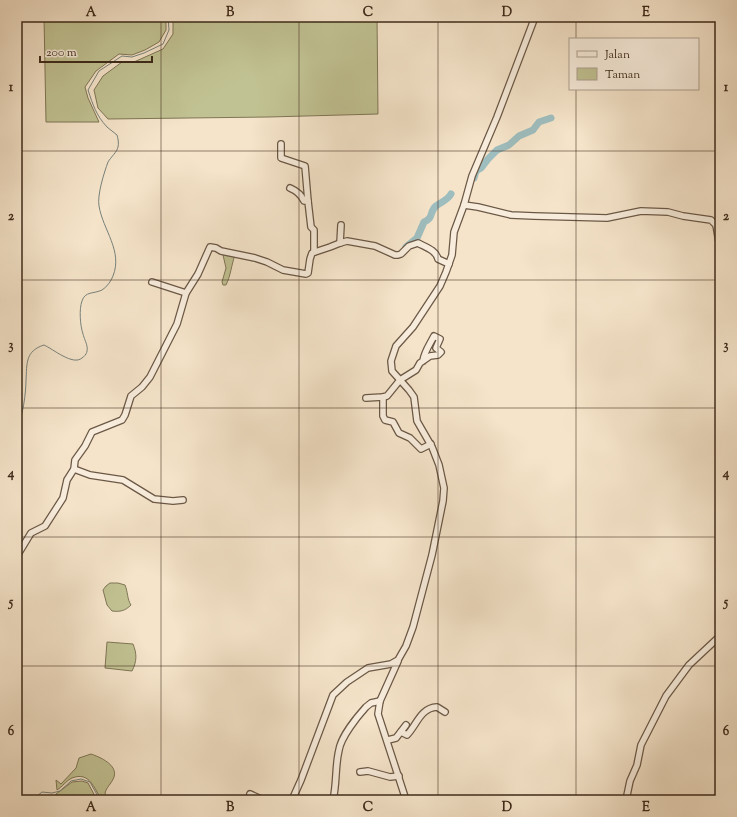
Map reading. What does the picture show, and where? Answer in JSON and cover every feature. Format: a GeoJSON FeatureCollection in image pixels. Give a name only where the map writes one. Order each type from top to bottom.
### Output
{"type":"FeatureCollection","features":[{"type":"Feature","properties":{"kind":"street"},"geometry":{"type":"LineString","coordinates":[[406,800],[388,740],[379,719],[380,701],[398,660],[406,646],[413,627],[432,555],[443,501],[444,481],[431,444],[417,421],[414,397],[391,368],[392,354],[396,346],[413,327],[440,286],[452,255],[454,232],[464,205],[472,176],[498,117],[535,17]]}},
{"type":"Feature","properties":{"kind":"street"},"geometry":{"type":"LineString","coordinates":[[17,556],[32,533],[42,528],[63,498],[67,480],[74,469],[74,460],[85,446],[92,432],[122,420],[126,415],[131,396],[142,387],[150,377],[177,324],[186,293],[198,274],[208,249],[211,246],[221,251],[259,259],[283,270],[306,274],[308,273],[311,255],[314,252],[314,230],[311,227],[305,166],[281,158],[281,144]]}},
{"type":"Feature","properties":{"kind":"street"},"geometry":{"type":"LineString","coordinates":[[290,188],[297,191],[304,201],[308,201]]}},
{"type":"Feature","properties":{"kind":"street"},"geometry":{"type":"LineString","coordinates":[[464,205],[511,215],[608,218],[641,211],[665,211],[682,216],[707,218],[718,227],[720,248]]}},
{"type":"Feature","properties":{"kind":"street"},"geometry":{"type":"LineString","coordinates":[[340,242],[341,225]]}},
{"type":"Feature","properties":{"kind":"street"},"geometry":{"type":"LineString","coordinates":[[314,252],[340,242],[355,242],[375,246],[395,255],[401,254],[409,246],[418,243],[434,252],[438,259],[449,264]]}},
{"type":"Feature","properties":{"kind":"street"},"geometry":{"type":"LineString","coordinates":[[152,282],[186,293]]}},
{"type":"Feature","properties":{"kind":"street"},"geometry":{"type":"LineString","coordinates":[[366,398],[386,396],[400,380],[416,370],[423,361],[430,356],[438,355],[441,352],[436,348],[440,339],[434,336],[424,354],[423,361]]}},
{"type":"Feature","properties":{"kind":"street"},"geometry":{"type":"LineString","coordinates":[[383,397],[383,416],[385,420],[393,422],[399,433],[410,438],[421,449],[431,444]]}},
{"type":"Feature","properties":{"kind":"street"},"geometry":{"type":"LineString","coordinates":[[74,469],[90,475],[123,480],[154,499],[173,501],[183,500]]}},
{"type":"Feature","properties":{"kind":"street"},"geometry":{"type":"LineString","coordinates":[[626,800],[630,781],[637,765],[641,745],[666,696],[689,665],[720,636]]}},
{"type":"Feature","properties":{"kind":"street"},"geometry":{"type":"LineString","coordinates":[[292,800],[333,695],[347,682],[368,668],[391,664],[398,660]]}},
{"type":"Feature","properties":{"kind":"street"},"geometry":{"type":"LineString","coordinates":[[334,800],[340,744],[366,707],[369,704],[380,701]]}},
{"type":"Feature","properties":{"kind":"street"},"geometry":{"type":"LineString","coordinates":[[401,732],[407,735],[418,717],[428,709],[437,707],[445,712]]}},
{"type":"Feature","properties":{"kind":"street"},"geometry":{"type":"LineString","coordinates":[[388,740],[396,738],[406,725]]}},
{"type":"Feature","properties":{"kind":"street"},"geometry":{"type":"LineString","coordinates":[[360,772],[368,770],[390,777],[399,776]]}},
{"type":"Feature","properties":{"kind":"street"},"geometry":{"type":"LineString","coordinates":[[250,794],[263,800]]}},
{"type":"Feature","properties":{"kind":"green space"},"geometry":{"type":"Polygon","coordinates":[[[44,17],[59,17],[69,20],[70,17],[166,17],[166,30],[159,42],[132,55],[119,54],[96,71],[85,87],[88,98],[99,122],[46,122],[44,17]]]}},
{"type":"Feature","properties":{"kind":"green space"},"geometry":{"type":"Polygon","coordinates":[[[173,17],[377,17],[378,114],[108,119],[98,108],[94,90],[103,76],[122,62],[134,62],[163,49],[173,34],[173,17]]]}},
{"type":"Feature","properties":{"kind":"green space"},"geometry":{"type":"Polygon","coordinates":[[[225,253],[235,255],[228,281],[226,285],[223,285],[222,282],[226,268],[223,255],[225,253]]]}},
{"type":"Feature","properties":{"kind":"green space"},"geometry":{"type":"Polygon","coordinates":[[[110,583],[125,585],[131,605],[127,609],[112,611],[107,605],[103,590],[110,583]]]}},
{"type":"Feature","properties":{"kind":"green space"},"geometry":{"type":"Polygon","coordinates":[[[107,642],[133,644],[136,658],[132,671],[105,668],[107,642]]]}},
{"type":"Feature","properties":{"kind":"green space"},"geometry":{"type":"Polygon","coordinates":[[[91,754],[99,757],[111,765],[115,773],[113,780],[105,793],[106,800],[102,800],[91,782],[83,777],[78,776],[68,780],[57,790],[56,780],[61,784],[76,768],[79,758],[91,754]]]}},
{"type":"Feature","properties":{"kind":"green space"},"geometry":{"type":"Polygon","coordinates":[[[82,781],[88,783],[97,800],[56,800],[56,794],[72,782],[82,781]]]}},
{"type":"Feature","properties":{"kind":"waterway"},"geometry":{"type":"LineString","coordinates":[[17,427],[24,404],[27,363],[30,354],[44,345],[63,356],[74,360],[78,360],[85,355],[87,352],[87,346],[80,317],[80,308],[83,298],[88,294],[102,290],[106,287],[112,278],[115,267],[116,258],[114,249],[101,215],[99,201],[100,190],[108,162],[117,149],[118,139],[117,135],[103,123],[97,114],[88,90],[99,71],[122,56],[132,57],[163,44],[169,30],[168,17]]}},
{"type":"Feature","properties":{"kind":"waterway"},"geometry":{"type":"LineString","coordinates":[[474,178],[476,171],[481,168],[497,150],[509,145],[519,136],[533,130],[539,122],[551,118]]}},
{"type":"Feature","properties":{"kind":"waterway"},"geometry":{"type":"LineString","coordinates":[[406,247],[417,238],[424,222],[429,219],[434,208],[451,194]]}},
{"type":"Feature","properties":{"kind":"waterway"},"geometry":{"type":"LineString","coordinates":[[32,800],[42,792],[52,793],[60,791],[71,781],[81,779],[90,782],[100,800]]}}]}
